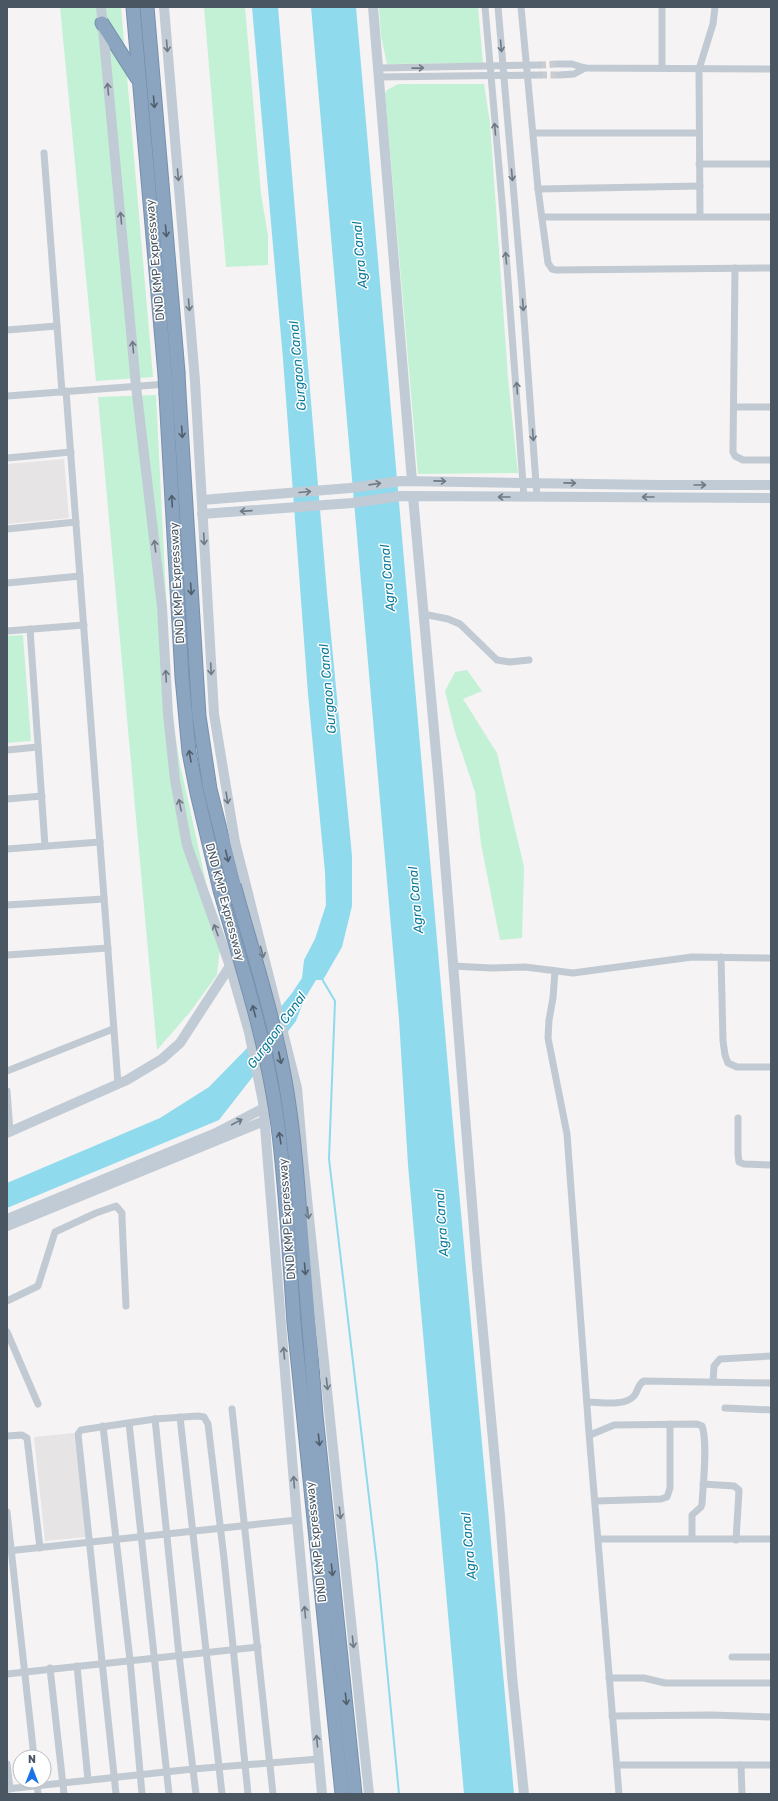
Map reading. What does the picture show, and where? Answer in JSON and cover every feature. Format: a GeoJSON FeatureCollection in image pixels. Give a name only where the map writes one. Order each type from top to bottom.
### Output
{"type":"FeatureCollection","features":[{"type":"Feature","properties":{"kind":"highway","name":"DND KMP Expressway"},"geometry":{"type":"LineString","coordinates":[[133,7],[165,375],[182,677],[188,738],[197,793],[220,890],[258,1025],[271,1084],[281,1146],[296,1339],[342,1794]]}},
{"type":"Feature","properties":{"kind":"highway","name":"DND KMP Expressway"},"geometry":{"type":"LineString","coordinates":[[147,7],[178,372],[199,716],[210,789],[234,885],[274,1032],[285,1080],[295,1144],[316,1415],[355,1794]]}},
{"type":"Feature","properties":{"kind":"highway"},"geometry":{"type":"LineString","coordinates":[[102,23],[139,81]]}},
{"type":"Feature","properties":{"kind":"street"},"geometry":{"type":"LineString","coordinates":[[101,7],[136,386],[162,607],[168,714],[175,780],[187,845],[210,915],[230,966],[252,1044],[264,1108],[297,1520],[322,1794]]}},
{"type":"Feature","properties":{"kind":"street"},"geometry":{"type":"LineString","coordinates":[[164,7],[195,381],[214,714],[235,842],[276,1008],[287,1043],[297,1088],[303,1160],[369,1794]]}},
{"type":"Feature","properties":{"kind":"street"},"geometry":{"type":"LineString","coordinates":[[373,7],[412,481]]}},
{"type":"Feature","properties":{"kind":"street"},"geometry":{"type":"LineString","coordinates":[[485,7],[524,497]]}},
{"type":"Feature","properties":{"kind":"street"},"geometry":{"type":"LineString","coordinates":[[498,7],[537,497]]}},
{"type":"Feature","properties":{"kind":"street"},"geometry":{"type":"LineString","coordinates":[[521,7],[534,133],[538,189],[548,263],[552,269],[771,268]]}},
{"type":"Feature","properties":{"kind":"street"},"geometry":{"type":"LineString","coordinates":[[662,7],[662,68]]}},
{"type":"Feature","properties":{"kind":"street"},"geometry":{"type":"LineString","coordinates":[[700,216],[698,69],[713,24],[715,7]]}},
{"type":"Feature","properties":{"kind":"street"},"geometry":{"type":"LineString","coordinates":[[558,64],[572,64],[585,68],[771,69]]}},
{"type":"Feature","properties":{"kind":"street"},"geometry":{"type":"LineString","coordinates":[[379,72],[539,65]]}},
{"type":"Feature","properties":{"kind":"street"},"geometry":{"type":"LineString","coordinates":[[559,75],[574,74],[585,68]]}},
{"type":"Feature","properties":{"kind":"street"},"geometry":{"type":"LineString","coordinates":[[379,72],[540,75]]}},
{"type":"Feature","properties":{"kind":"street"},"geometry":{"type":"LineString","coordinates":[[534,133],[699,133]]}},
{"type":"Feature","properties":{"kind":"street"},"geometry":{"type":"LineString","coordinates":[[44,153],[58,326],[71,452],[118,1084]]}},
{"type":"Feature","properties":{"kind":"street"},"geometry":{"type":"LineString","coordinates":[[700,164],[771,164]]}},
{"type":"Feature","properties":{"kind":"street"},"geometry":{"type":"LineString","coordinates":[[538,189],[700,186]]}},
{"type":"Feature","properties":{"kind":"street"},"geometry":{"type":"LineString","coordinates":[[542,218],[700,216],[771,217]]}},
{"type":"Feature","properties":{"kind":"street"},"geometry":{"type":"LineString","coordinates":[[735,268],[734,407],[732,447],[735,456],[743,460],[771,460]]}},
{"type":"Feature","properties":{"kind":"street"},"geometry":{"type":"LineString","coordinates":[[7,325],[7,330],[58,326]]}},
{"type":"Feature","properties":{"kind":"street"},"geometry":{"type":"LineString","coordinates":[[7,396],[195,381]]}},
{"type":"Feature","properties":{"kind":"street"},"geometry":{"type":"LineString","coordinates":[[734,407],[771,407]]}},
{"type":"Feature","properties":{"kind":"street"},"geometry":{"type":"LineString","coordinates":[[7,458],[71,452]]}},
{"type":"Feature","properties":{"kind":"street"},"geometry":{"type":"LineString","coordinates":[[202,500],[350,488],[401,480],[524,483],[771,485]]}},
{"type":"Feature","properties":{"kind":"street"},"geometry":{"type":"LineString","coordinates":[[202,514],[352,503],[401,496],[771,498]]}},
{"type":"Feature","properties":{"kind":"street"},"geometry":{"type":"LineString","coordinates":[[413,496],[477,1267],[499,1508],[512,1676],[524,1794]]}},
{"type":"Feature","properties":{"kind":"street"},"geometry":{"type":"LineString","coordinates":[[7,529],[76,522]]}},
{"type":"Feature","properties":{"kind":"street"},"geometry":{"type":"LineString","coordinates":[[7,583],[80,576]]}},
{"type":"Feature","properties":{"kind":"street"},"geometry":{"type":"LineString","coordinates":[[423,614],[448,619],[460,624],[497,660],[510,662],[529,660]]}},
{"type":"Feature","properties":{"kind":"street"},"geometry":{"type":"LineString","coordinates":[[7,631],[84,625]]}},
{"type":"Feature","properties":{"kind":"street"},"geometry":{"type":"LineString","coordinates":[[30,629],[45,846]]}},
{"type":"Feature","properties":{"kind":"street"},"geometry":{"type":"LineString","coordinates":[[7,750],[38,747]]}},
{"type":"Feature","properties":{"kind":"street"},"geometry":{"type":"LineString","coordinates":[[7,799],[42,796]]}},
{"type":"Feature","properties":{"kind":"street"},"geometry":{"type":"LineString","coordinates":[[7,849],[100,842]]}},
{"type":"Feature","properties":{"kind":"street"},"geometry":{"type":"LineString","coordinates":[[7,905],[104,899]]}},
{"type":"Feature","properties":{"kind":"street"},"geometry":{"type":"LineString","coordinates":[[210,915],[250,905]]}},
{"type":"Feature","properties":{"kind":"street"},"geometry":{"type":"LineString","coordinates":[[7,955],[108,948]]}},
{"type":"Feature","properties":{"kind":"street"},"geometry":{"type":"LineString","coordinates":[[453,966],[490,968],[525,967],[574,973],[692,957],[771,958]]}},
{"type":"Feature","properties":{"kind":"street"},"geometry":{"type":"LineString","coordinates":[[721,957],[724,1055],[728,1063],[737,1067],[771,1067]]}},
{"type":"Feature","properties":{"kind":"street"},"geometry":{"type":"LineString","coordinates":[[7,1091],[8,1132],[118,1084],[139,1073],[174,1050],[180,1043],[230,966]]}},
{"type":"Feature","properties":{"kind":"street"},"geometry":{"type":"LineString","coordinates":[[555,971],[548,1038],[568,1134],[587,1402],[619,1794]]}},
{"type":"Feature","properties":{"kind":"street"},"geometry":{"type":"LineString","coordinates":[[7,1071],[114,1029]]}},
{"type":"Feature","properties":{"kind":"street"},"geometry":{"type":"LineString","coordinates":[[7,1219],[218,1132],[264,1108]]}},
{"type":"Feature","properties":{"kind":"street"},"geometry":{"type":"LineString","coordinates":[[738,1118],[738,1154],[740,1162],[744,1164],[771,1165]]}},
{"type":"Feature","properties":{"kind":"street"},"geometry":{"type":"LineString","coordinates":[[7,1226],[264,1121]]}},
{"type":"Feature","properties":{"kind":"street"},"geometry":{"type":"LineString","coordinates":[[268,1164],[303,1160]]}},
{"type":"Feature","properties":{"kind":"street"},"geometry":{"type":"LineString","coordinates":[[7,1301],[38,1286],[55,1232],[96,1213],[116,1206],[122,1213],[126,1306]]}},
{"type":"Feature","properties":{"kind":"street"},"geometry":{"type":"LineString","coordinates":[[7,1332],[38,1404]]}},
{"type":"Feature","properties":{"kind":"street"},"geometry":{"type":"LineString","coordinates":[[712,1382],[714,1366],[720,1359],[771,1356]]}},
{"type":"Feature","properties":{"kind":"street"},"geometry":{"type":"LineString","coordinates":[[587,1402],[626,1401],[634,1396],[641,1383],[644,1381],[771,1383]]}},
{"type":"Feature","properties":{"kind":"street"},"geometry":{"type":"LineString","coordinates":[[725,1408],[771,1410]]}},
{"type":"Feature","properties":{"kind":"street"},"geometry":{"type":"LineString","coordinates":[[232,1409],[273,1794]]}},
{"type":"Feature","properties":{"kind":"street"},"geometry":{"type":"LineString","coordinates":[[116,1794],[78,1434],[81,1430],[103,1426],[154,1419],[198,1416],[208,1421],[248,1794]]}},
{"type":"Feature","properties":{"kind":"street"},"geometry":{"type":"LineString","coordinates":[[180,1417],[222,1794]]}},
{"type":"Feature","properties":{"kind":"street"},"geometry":{"type":"LineString","coordinates":[[154,1419],[179,1655],[196,1794]]}},
{"type":"Feature","properties":{"kind":"street"},"geometry":{"type":"LineString","coordinates":[[129,1423],[169,1794]]}},
{"type":"Feature","properties":{"kind":"street"},"geometry":{"type":"LineString","coordinates":[[596,1501],[661,1499],[667,1497],[670,1488],[670,1424]]}},
{"type":"Feature","properties":{"kind":"street"},"geometry":{"type":"LineString","coordinates":[[590,1435],[614,1425],[697,1424],[702,1426],[704,1451],[701,1507],[692,1515],[692,1538]]}},
{"type":"Feature","properties":{"kind":"street"},"geometry":{"type":"LineString","coordinates":[[103,1426],[130,1660],[142,1794]]}},
{"type":"Feature","properties":{"kind":"street"},"geometry":{"type":"LineString","coordinates":[[7,1436],[22,1436],[27,1438],[40,1548]]}},
{"type":"Feature","properties":{"kind":"street"},"geometry":{"type":"LineString","coordinates":[[703,1484],[734,1486],[739,1490],[736,1540]]}},
{"type":"Feature","properties":{"kind":"street"},"geometry":{"type":"LineString","coordinates":[[7,1512],[9,1551],[25,1671],[33,1749]]}},
{"type":"Feature","properties":{"kind":"street"},"geometry":{"type":"LineString","coordinates":[[9,1551],[297,1520]]}},
{"type":"Feature","properties":{"kind":"street"},"geometry":{"type":"LineString","coordinates":[[599,1539],[771,1539]]}},
{"type":"Feature","properties":{"kind":"street"},"geometry":{"type":"LineString","coordinates":[[7,1674],[50,1668],[102,1664],[258,1647]]}},
{"type":"Feature","properties":{"kind":"street"},"geometry":{"type":"LineString","coordinates":[[732,1657],[771,1657]]}},
{"type":"Feature","properties":{"kind":"street"},"geometry":{"type":"LineString","coordinates":[[77,1666],[88,1780]]}},
{"type":"Feature","properties":{"kind":"street"},"geometry":{"type":"LineString","coordinates":[[50,1668],[64,1794]]}},
{"type":"Feature","properties":{"kind":"street"},"geometry":{"type":"LineString","coordinates":[[609,1678],[644,1678],[664,1683],[771,1683]]}},
{"type":"Feature","properties":{"kind":"street"},"geometry":{"type":"LineString","coordinates":[[612,1716],[711,1715],[771,1717]]}},
{"type":"Feature","properties":{"kind":"street"},"geometry":{"type":"LineString","coordinates":[[52,1785],[88,1780],[245,1764],[318,1759]]}},
{"type":"Feature","properties":{"kind":"street"},"geometry":{"type":"LineString","coordinates":[[7,1764],[8,1789]]}},
{"type":"Feature","properties":{"kind":"street"},"geometry":{"type":"LineString","coordinates":[[617,1766],[771,1765]]}},
{"type":"Feature","properties":{"kind":"street"},"geometry":{"type":"LineString","coordinates":[[741,1766],[742,1794]]}},
{"type":"Feature","properties":{"kind":"shaded area"},"geometry":{"type":"Polygon","coordinates":[[[64,459],[69,518],[7,524],[7,464],[64,459]]]}},
{"type":"Feature","properties":{"kind":"shaded area"},"geometry":{"type":"Polygon","coordinates":[[[74,1433],[86,1537],[45,1541],[34,1437],[74,1433]]]}},
{"type":"Feature","properties":{"kind":"green space"},"geometry":{"type":"Polygon","coordinates":[[[60,7],[121,7],[153,377],[96,381],[60,7]]]}},
{"type":"Feature","properties":{"kind":"green space"},"geometry":{"type":"Polygon","coordinates":[[[204,7],[245,7],[261,194],[268,236],[268,265],[226,267],[204,7]]]}},
{"type":"Feature","properties":{"kind":"green space"},"geometry":{"type":"Polygon","coordinates":[[[379,7],[478,7],[483,63],[387,64],[381,36],[379,7]]]}},
{"type":"Feature","properties":{"kind":"green space"},"geometry":{"type":"Polygon","coordinates":[[[398,84],[484,84],[490,123],[508,378],[518,473],[418,474],[385,94],[387,90],[398,84]]]}},
{"type":"Feature","properties":{"kind":"green space"},"geometry":{"type":"Polygon","coordinates":[[[156,395],[172,716],[180,764],[220,946],[217,975],[190,1012],[157,1050],[98,397],[156,395]]]}},
{"type":"Feature","properties":{"kind":"green space"},"geometry":{"type":"Polygon","coordinates":[[[23,635],[31,741],[7,743],[7,636],[23,635]]]}},
{"type":"Feature","properties":{"kind":"green space"},"geometry":{"type":"Polygon","coordinates":[[[467,670],[482,691],[463,699],[497,753],[524,867],[522,938],[500,940],[481,844],[475,792],[455,732],[445,691],[455,672],[467,670]]]}},
{"type":"Feature","properties":{"kind":"water","name":"Gurgaon Canal"},"geometry":{"type":"Polygon","coordinates":[[[252,7],[278,7],[327,593],[352,856],[352,906],[342,947],[323,980],[316,980],[304,1000],[296,1021],[219,1120],[7,1208],[7,1183],[160,1118],[209,1087],[249,1046],[292,993],[302,978],[304,960],[315,939],[326,905],[325,872],[308,694],[283,359],[252,7]]]}},
{"type":"Feature","properties":{"kind":"water","name":"Agra Canal"},"geometry":{"type":"Polygon","coordinates":[[[311,7],[356,7],[454,1136],[514,1794],[464,1794],[408,1165],[399,1019],[311,7]]]}},
{"type":"Feature","properties":{"kind":"waterway"},"geometry":{"type":"LineString","coordinates":[[322,979],[335,1001],[329,1159],[377,1565],[399,1794]]}},
{"type":"Feature","properties":{"kind":"tunnel"},"geometry":{"type":"LineString","coordinates":[[539,65],[558,64]]}},
{"type":"Feature","properties":{"kind":"tunnel"},"geometry":{"type":"LineString","coordinates":[[540,75],[559,75]]}}]}
